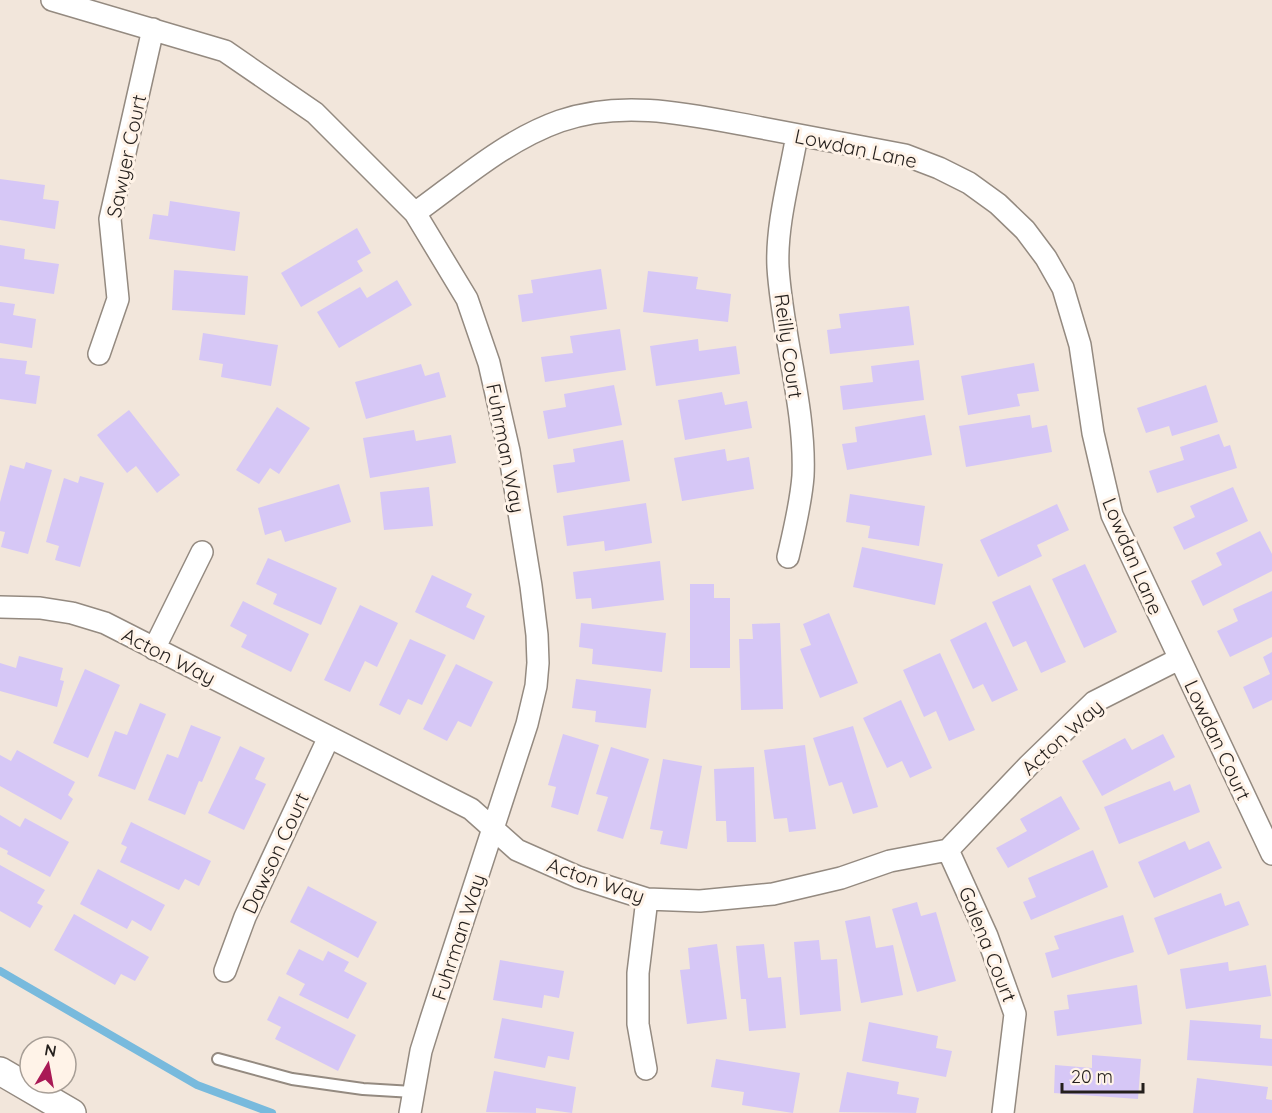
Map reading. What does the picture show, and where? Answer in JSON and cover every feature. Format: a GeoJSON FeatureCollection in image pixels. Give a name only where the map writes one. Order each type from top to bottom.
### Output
{"type":"FeatureCollection","features":[{"type":"Feature","properties":{"kind":"street","name":"Fuhrman Way"},"geometry":{"type":"LineString","coordinates":[[52,0],[225,51],[315,113],[415,213],[467,299],[489,363],[509,451],[537,635],[536,686],[527,724],[494,829],[431,1019],[410,1113]]}},
{"type":"Feature","properties":{"kind":"street","name":"Sawyer Court"},"geometry":{"type":"LineString","coordinates":[[99,354],[118,299],[110,219],[153,29]]}},
{"type":"Feature","properties":{"kind":"street","name":"Lowdan Lane"},"geometry":{"type":"LineString","coordinates":[[415,213],[504,149],[531,133],[562,120],[595,112],[625,110],[675,113],[905,155],[969,183],[998,204],[1025,231],[1046,258],[1063,288],[1078,336],[1093,433],[1112,514],[1179,659]]}},
{"type":"Feature","properties":{"kind":"street","name":"Reilly Court"},"geometry":{"type":"LineString","coordinates":[[788,557],[803,476],[802,448],[778,264],[780,231],[797,135]]}},
{"type":"Feature","properties":{"kind":"street"},"geometry":{"type":"LineString","coordinates":[[154,648],[202,552]]}},
{"type":"Feature","properties":{"kind":"street","name":"Acton Way"},"geometry":{"type":"LineString","coordinates":[[0,607],[40,608],[72,613],[105,624],[471,809],[517,850],[578,877],[647,899],[700,901],[773,894],[842,878],[890,861],[948,850],[1029,765],[1094,702],[1179,659]]}},
{"type":"Feature","properties":{"kind":"street","name":"Lowdan Court"},"geometry":{"type":"LineString","coordinates":[[1179,659],[1272,854]]}},
{"type":"Feature","properties":{"kind":"street","name":"Dawson Court"},"geometry":{"type":"LineString","coordinates":[[225,970],[245,916],[329,737]]}},
{"type":"Feature","properties":{"kind":"street","name":"Galena Court"},"geometry":{"type":"LineString","coordinates":[[948,850],[987,936],[1015,1014],[1003,1113]]}},
{"type":"Feature","properties":{"kind":"street"},"geometry":{"type":"LineString","coordinates":[[646,1069],[638,1024],[638,973],[647,899]]}},
{"type":"Feature","properties":{"kind":"street"},"geometry":{"type":"LineString","coordinates":[[0,1071],[72,1113]]}},
{"type":"Feature","properties":{"kind":"lane"},"geometry":{"type":"LineString","coordinates":[[218,1059],[292,1079],[363,1089],[413,1092]]}},
{"type":"Feature","properties":{"kind":"building"},"geometry":{"type":"Polygon","coordinates":[[[0,179],[45,185],[43,199],[59,201],[55,229],[0,220],[0,179]]]}},
{"type":"Feature","properties":{"kind":"building"},"geometry":{"type":"Polygon","coordinates":[[[170,201],[240,212],[235,251],[149,239],[153,214],[168,216],[170,201]]]}},
{"type":"Feature","properties":{"kind":"building"},"geometry":{"type":"Polygon","coordinates":[[[357,228],[371,253],[357,261],[363,271],[301,307],[281,273],[357,228]]]}},
{"type":"Feature","properties":{"kind":"building"},"geometry":{"type":"Polygon","coordinates":[[[0,245],[25,249],[24,259],[59,264],[54,294],[0,286],[0,245]]]}},
{"type":"Feature","properties":{"kind":"building"},"geometry":{"type":"Polygon","coordinates":[[[601,269],[607,309],[522,322],[518,295],[533,293],[531,280],[601,269]]]}},
{"type":"Feature","properties":{"kind":"building"},"geometry":{"type":"Polygon","coordinates":[[[174,270],[248,276],[245,315],[172,310],[174,270]]]}},
{"type":"Feature","properties":{"kind":"building"},"geometry":{"type":"Polygon","coordinates":[[[648,271],[698,277],[696,289],[731,294],[728,322],[643,312],[648,271]]]}},
{"type":"Feature","properties":{"kind":"building"},"geometry":{"type":"Polygon","coordinates":[[[397,280],[412,305],[339,348],[317,312],[360,287],[367,298],[397,280]]]}},
{"type":"Feature","properties":{"kind":"building"},"geometry":{"type":"Polygon","coordinates":[[[0,302],[15,304],[13,315],[36,319],[32,348],[0,343],[0,302]]]}},
{"type":"Feature","properties":{"kind":"building"},"geometry":{"type":"Polygon","coordinates":[[[909,306],[914,345],[830,354],[827,330],[841,328],[839,314],[909,306]]]}},
{"type":"Feature","properties":{"kind":"building"},"geometry":{"type":"Polygon","coordinates":[[[620,329],[626,370],[545,382],[541,357],[573,353],[570,336],[620,329]]]}},
{"type":"Feature","properties":{"kind":"building"},"geometry":{"type":"Polygon","coordinates":[[[203,333],[278,345],[271,386],[221,377],[223,364],[199,360],[203,333]]]}},
{"type":"Feature","properties":{"kind":"building"},"geometry":{"type":"Polygon","coordinates":[[[698,339],[699,351],[736,346],[740,374],[656,386],[650,346],[698,339]]]}},
{"type":"Feature","properties":{"kind":"building"},"geometry":{"type":"Polygon","coordinates":[[[0,358],[27,361],[25,374],[40,376],[36,404],[0,399],[0,358]]]}},
{"type":"Feature","properties":{"kind":"building"},"geometry":{"type":"Polygon","coordinates":[[[919,360],[924,400],[843,410],[840,386],[873,382],[871,366],[919,360]]]}},
{"type":"Feature","properties":{"kind":"building"},"geometry":{"type":"Polygon","coordinates":[[[1034,363],[1039,391],[1017,394],[1020,406],[968,415],[961,376],[1034,363]]]}},
{"type":"Feature","properties":{"kind":"building"},"geometry":{"type":"Polygon","coordinates":[[[421,364],[425,376],[439,372],[446,397],[366,419],[355,382],[421,364]]]}},
{"type":"Feature","properties":{"kind":"building"},"geometry":{"type":"Polygon","coordinates":[[[614,385],[622,425],[548,439],[543,411],[566,407],[564,394],[614,385]]]}},
{"type":"Feature","properties":{"kind":"building"},"geometry":{"type":"Polygon","coordinates":[[[1206,385],[1218,422],[1172,436],[1169,426],[1146,433],[1137,408],[1206,385]]]}},
{"type":"Feature","properties":{"kind":"building"},"geometry":{"type":"Polygon","coordinates":[[[722,392],[725,405],[747,401],[752,428],[685,440],[678,400],[722,392]]]}},
{"type":"Feature","properties":{"kind":"building"},"geometry":{"type":"Polygon","coordinates":[[[277,407],[310,428],[279,474],[270,468],[259,484],[236,470],[277,407]]]}},
{"type":"Feature","properties":{"kind":"building"},"geometry":{"type":"Polygon","coordinates":[[[129,410],[180,475],[157,493],[136,466],[127,473],[97,435],[129,410]]]}},
{"type":"Feature","properties":{"kind":"building"},"geometry":{"type":"Polygon","coordinates":[[[925,415],[932,455],[847,470],[842,444],[857,442],[855,427],[925,415]]]}},
{"type":"Feature","properties":{"kind":"building"},"geometry":{"type":"Polygon","coordinates":[[[1030,415],[1032,428],[1047,425],[1052,452],[966,467],[959,426],[1030,415]]]}},
{"type":"Feature","properties":{"kind":"building"},"geometry":{"type":"Polygon","coordinates":[[[414,430],[416,441],[451,435],[456,463],[370,478],[363,438],[414,430]]]}},
{"type":"Feature","properties":{"kind":"building"},"geometry":{"type":"Polygon","coordinates":[[[1219,434],[1224,447],[1230,445],[1237,468],[1157,493],[1149,471],[1184,460],[1180,447],[1219,434]]]}},
{"type":"Feature","properties":{"kind":"building"},"geometry":{"type":"Polygon","coordinates":[[[623,440],[630,481],[557,493],[553,465],[575,462],[573,449],[623,440]]]}},
{"type":"Feature","properties":{"kind":"building"},"geometry":{"type":"Polygon","coordinates":[[[725,449],[727,461],[749,457],[754,489],[682,501],[674,458],[725,449]]]}},
{"type":"Feature","properties":{"kind":"building"},"geometry":{"type":"Polygon","coordinates":[[[26,462],[52,470],[28,554],[1,547],[5,532],[0,531],[0,502],[10,465],[24,469],[26,462]]]}},
{"type":"Feature","properties":{"kind":"building"},"geometry":{"type":"Polygon","coordinates":[[[80,476],[104,483],[80,567],[55,560],[59,546],[46,542],[64,478],[78,483],[80,476]]]}},
{"type":"Feature","properties":{"kind":"building"},"geometry":{"type":"Polygon","coordinates":[[[339,484],[351,522],[285,542],[281,530],[265,535],[258,508],[339,484]]]}},
{"type":"Feature","properties":{"kind":"building"},"geometry":{"type":"Polygon","coordinates":[[[429,487],[433,526],[384,530],[380,492],[429,487]]]}},
{"type":"Feature","properties":{"kind":"building"},"geometry":{"type":"Polygon","coordinates":[[[1233,487],[1248,521],[1184,550],[1173,527],[1195,517],[1190,506],[1233,487]]]}},
{"type":"Feature","properties":{"kind":"building"},"geometry":{"type":"Polygon","coordinates":[[[850,494],[925,506],[919,546],[868,538],[870,526],[846,522],[850,494]]]}},
{"type":"Feature","properties":{"kind":"building"},"geometry":{"type":"Polygon","coordinates":[[[646,503],[652,543],[605,551],[604,541],[567,546],[563,516],[646,503]]]}},
{"type":"Feature","properties":{"kind":"building"},"geometry":{"type":"Polygon","coordinates":[[[1057,504],[1069,530],[1037,545],[1042,556],[998,577],[980,540],[1057,504]]]}},
{"type":"Feature","properties":{"kind":"building"},"geometry":{"type":"Polygon","coordinates":[[[1260,531],[1272,554],[1272,571],[1203,606],[1191,581],[1222,565],[1216,553],[1260,531]]]}},
{"type":"Feature","properties":{"kind":"building"},"geometry":{"type":"Polygon","coordinates":[[[862,547],[943,564],[935,605],[853,587],[862,547]]]}},
{"type":"Feature","properties":{"kind":"building"},"geometry":{"type":"Polygon","coordinates":[[[268,558],[337,588],[321,625],[273,604],[277,594],[256,584],[268,558]]]}},
{"type":"Feature","properties":{"kind":"building"},"geometry":{"type":"Polygon","coordinates":[[[660,561],[664,600],[592,609],[591,598],[576,599],[573,572],[660,561]]]}},
{"type":"Feature","properties":{"kind":"building"},"geometry":{"type":"Polygon","coordinates":[[[1085,564],[1117,632],[1084,648],[1052,579],[1085,564]]]}},
{"type":"Feature","properties":{"kind":"building"},"geometry":{"type":"Polygon","coordinates":[[[432,575],[472,594],[466,607],[485,616],[474,640],[415,612],[432,575]]]}},
{"type":"Feature","properties":{"kind":"building"},"geometry":{"type":"Polygon","coordinates":[[[690,584],[714,584],[714,598],[730,598],[730,668],[690,668],[690,584]]]}},
{"type":"Feature","properties":{"kind":"building"},"geometry":{"type":"Polygon","coordinates":[[[1030,585],[1066,662],[1041,673],[1026,641],[1013,647],[992,602],[1030,585]]]}},
{"type":"Feature","properties":{"kind":"building"},"geometry":{"type":"Polygon","coordinates":[[[1272,591],[1272,637],[1230,657],[1217,631],[1238,621],[1233,609],[1272,591]]]}},
{"type":"Feature","properties":{"kind":"building"},"geometry":{"type":"Polygon","coordinates":[[[243,601],[309,634],[291,672],[241,647],[247,635],[230,626],[243,601]]]}},
{"type":"Feature","properties":{"kind":"building"},"geometry":{"type":"Polygon","coordinates":[[[360,605],[398,623],[377,667],[365,661],[350,692],[324,680],[360,605]]]}},
{"type":"Feature","properties":{"kind":"building"},"geometry":{"type":"Polygon","coordinates":[[[829,613],[858,683],[820,698],[800,649],[811,645],[803,624],[829,613]]]}},
{"type":"Feature","properties":{"kind":"building"},"geometry":{"type":"Polygon","coordinates":[[[986,622],[1018,690],[992,702],[983,684],[973,689],[950,640],[986,622]]]}},
{"type":"Feature","properties":{"kind":"building"},"geometry":{"type":"Polygon","coordinates":[[[581,623],[666,633],[662,672],[592,664],[593,649],[579,647],[581,623]]]}},
{"type":"Feature","properties":{"kind":"building"},"geometry":{"type":"Polygon","coordinates":[[[780,623],[783,709],[741,710],[739,639],[753,639],[752,624],[780,623]]]}},
{"type":"Feature","properties":{"kind":"building"},"geometry":{"type":"Polygon","coordinates":[[[410,639],[446,655],[422,705],[408,699],[400,715],[379,705],[410,639]]]}},
{"type":"Feature","properties":{"kind":"building"},"geometry":{"type":"Polygon","coordinates":[[[1272,652],[1272,700],[1253,709],[1243,687],[1270,674],[1263,657],[1272,652]]]}},
{"type":"Feature","properties":{"kind":"building"},"geometry":{"type":"Polygon","coordinates":[[[940,653],[975,730],[949,741],[936,711],[924,717],[903,670],[940,653]]]}},
{"type":"Feature","properties":{"kind":"building"},"geometry":{"type":"Polygon","coordinates":[[[19,656],[63,668],[60,680],[64,681],[57,707],[0,691],[0,663],[16,668],[19,656]]]}},
{"type":"Feature","properties":{"kind":"building"},"geometry":{"type":"Polygon","coordinates":[[[456,664],[493,682],[471,727],[458,721],[447,741],[423,729],[456,664]]]}},
{"type":"Feature","properties":{"kind":"building"},"geometry":{"type":"Polygon","coordinates":[[[85,669],[120,685],[88,758],[53,743],[85,669]]]}},
{"type":"Feature","properties":{"kind":"building"},"geometry":{"type":"Polygon","coordinates":[[[576,679],[651,689],[646,728],[595,722],[596,711],[572,708],[576,679]]]}},
{"type":"Feature","properties":{"kind":"building"},"geometry":{"type":"Polygon","coordinates":[[[901,700],[932,768],[910,778],[902,761],[887,768],[863,718],[901,700]]]}},
{"type":"Feature","properties":{"kind":"building"},"geometry":{"type":"Polygon","coordinates":[[[140,703],[166,714],[135,790],[98,776],[115,731],[127,735],[140,703]]]}},
{"type":"Feature","properties":{"kind":"building"},"geometry":{"type":"Polygon","coordinates":[[[191,725],[221,737],[185,815],[148,800],[167,754],[178,758],[191,725]]]}},
{"type":"Feature","properties":{"kind":"building"},"geometry":{"type":"Polygon","coordinates":[[[853,726],[878,807],[853,814],[842,782],[829,786],[813,738],[853,726]]]}},
{"type":"Feature","properties":{"kind":"building"},"geometry":{"type":"Polygon","coordinates":[[[563,734],[599,745],[578,815],[551,807],[556,787],[548,785],[563,734]]]}},
{"type":"Feature","properties":{"kind":"building"},"geometry":{"type":"Polygon","coordinates":[[[1163,734],[1175,757],[1102,796],[1082,761],[1125,738],[1132,750],[1163,734]]]}},
{"type":"Feature","properties":{"kind":"building"},"geometry":{"type":"Polygon","coordinates":[[[805,745],[816,829],[789,832],[787,818],[774,819],[764,750],[805,745]]]}},
{"type":"Feature","properties":{"kind":"building"},"geometry":{"type":"Polygon","coordinates":[[[240,746],[265,758],[255,779],[266,784],[244,830],[208,813],[240,746]]]}},
{"type":"Feature","properties":{"kind":"building"},"geometry":{"type":"Polygon","coordinates":[[[611,747],[649,759],[623,839],[597,831],[608,797],[596,794],[611,747]]]}},
{"type":"Feature","properties":{"kind":"building"},"geometry":{"type":"Polygon","coordinates":[[[17,750],[75,782],[68,795],[73,799],[61,820],[0,786],[0,755],[11,761],[17,750]]]}},
{"type":"Feature","properties":{"kind":"building"},"geometry":{"type":"Polygon","coordinates":[[[663,759],[702,766],[687,849],[660,844],[663,831],[650,829],[663,759]]]}},
{"type":"Feature","properties":{"kind":"building"},"geometry":{"type":"Polygon","coordinates":[[[754,767],[756,842],[727,842],[726,821],[716,821],[714,769],[754,767]]]}},
{"type":"Feature","properties":{"kind":"building"},"geometry":{"type":"Polygon","coordinates":[[[1170,781],[1174,791],[1190,784],[1200,812],[1119,844],[1104,807],[1170,781]]]}},
{"type":"Feature","properties":{"kind":"building"},"geometry":{"type":"Polygon","coordinates":[[[1061,796],[1080,829],[1008,868],[996,848],[1027,831],[1020,819],[1061,796]]]}},
{"type":"Feature","properties":{"kind":"building"},"geometry":{"type":"Polygon","coordinates":[[[0,815],[20,827],[25,818],[69,842],[50,877],[7,854],[8,851],[0,847],[0,815]]]}},
{"type":"Feature","properties":{"kind":"building"},"geometry":{"type":"Polygon","coordinates":[[[131,822],[211,861],[199,886],[185,879],[179,890],[120,862],[127,847],[121,844],[131,822]]]}},
{"type":"Feature","properties":{"kind":"building"},"geometry":{"type":"Polygon","coordinates":[[[1185,841],[1189,850],[1209,841],[1222,868],[1154,898],[1138,862],[1185,841]]]}},
{"type":"Feature","properties":{"kind":"building"},"geometry":{"type":"Polygon","coordinates":[[[1093,850],[1108,887],[1031,920],[1023,902],[1036,897],[1028,878],[1093,850]]]}},
{"type":"Feature","properties":{"kind":"building"},"geometry":{"type":"Polygon","coordinates":[[[0,865],[45,890],[37,903],[43,906],[30,928],[0,911],[0,865]]]}},
{"type":"Feature","properties":{"kind":"building"},"geometry":{"type":"Polygon","coordinates":[[[98,869],[165,905],[151,931],[132,920],[127,929],[80,904],[98,869]]]}},
{"type":"Feature","properties":{"kind":"building"},"geometry":{"type":"Polygon","coordinates":[[[308,886],[377,922],[358,958],[290,922],[308,886]]]}},
{"type":"Feature","properties":{"kind":"building"},"geometry":{"type":"Polygon","coordinates":[[[1221,893],[1225,906],[1239,901],[1249,925],[1168,955],[1154,918],[1221,893]]]}},
{"type":"Feature","properties":{"kind":"building"},"geometry":{"type":"Polygon","coordinates":[[[917,902],[921,916],[936,912],[956,981],[917,992],[892,909],[917,902]]]}},
{"type":"Feature","properties":{"kind":"building"},"geometry":{"type":"Polygon","coordinates":[[[74,914],[149,957],[135,981],[121,974],[115,985],[54,950],[74,914]]]}},
{"type":"Feature","properties":{"kind":"building"},"geometry":{"type":"Polygon","coordinates":[[[1123,915],[1134,952],[1052,978],[1045,953],[1059,949],[1054,936],[1123,915]]]}},
{"type":"Feature","properties":{"kind":"building"},"geometry":{"type":"Polygon","coordinates":[[[870,916],[876,948],[893,945],[903,995],[861,1003],[845,921],[870,916]]]}},
{"type":"Feature","properties":{"kind":"building"},"geometry":{"type":"Polygon","coordinates":[[[819,940],[821,960],[837,959],[841,1011],[800,1015],[794,942],[819,940]]]}},
{"type":"Feature","properties":{"kind":"building"},"geometry":{"type":"Polygon","coordinates":[[[717,944],[727,1019],[687,1024],[680,970],[690,969],[688,948],[717,944]]]}},
{"type":"Feature","properties":{"kind":"building"},"geometry":{"type":"Polygon","coordinates":[[[764,944],[768,978],[781,977],[786,1028],[749,1031],[746,999],[741,999],[736,946],[764,944]]]}},
{"type":"Feature","properties":{"kind":"building"},"geometry":{"type":"Polygon","coordinates":[[[299,949],[323,961],[328,951],[349,962],[344,971],[367,983],[348,1019],[299,995],[305,984],[286,974],[299,949]]]}},
{"type":"Feature","properties":{"kind":"building"},"geometry":{"type":"Polygon","coordinates":[[[500,960],[564,971],[559,998],[544,995],[542,1008],[493,1000],[500,960]]]}},
{"type":"Feature","properties":{"kind":"building"},"geometry":{"type":"Polygon","coordinates":[[[1228,962],[1229,971],[1266,965],[1271,996],[1186,1009],[1180,969],[1228,962]]]}},
{"type":"Feature","properties":{"kind":"building"},"geometry":{"type":"Polygon","coordinates":[[[1137,985],[1142,1024],[1057,1036],[1054,1011],[1069,1009],[1067,995],[1137,985]]]}},
{"type":"Feature","properties":{"kind":"building"},"geometry":{"type":"Polygon","coordinates":[[[279,996],[356,1035],[338,1071],[275,1039],[281,1027],[267,1020],[279,996]]]}},
{"type":"Feature","properties":{"kind":"building"},"geometry":{"type":"Polygon","coordinates":[[[502,1018],[574,1032],[569,1060],[548,1056],[545,1068],[494,1058],[502,1018]]]}},
{"type":"Feature","properties":{"kind":"building"},"geometry":{"type":"Polygon","coordinates":[[[1190,1020],[1261,1025],[1260,1038],[1272,1039],[1272,1066],[1187,1060],[1190,1020]]]}},
{"type":"Feature","properties":{"kind":"building"},"geometry":{"type":"Polygon","coordinates":[[[869,1022],[938,1036],[936,1048],[952,1051],[946,1077],[862,1061],[869,1022]]]}},
{"type":"Feature","properties":{"kind":"building"},"geometry":{"type":"Polygon","coordinates":[[[1092,1055],[1141,1059],[1138,1099],[1054,1093],[1055,1065],[1092,1068],[1092,1055]]]}},
{"type":"Feature","properties":{"kind":"building"},"geometry":{"type":"Polygon","coordinates":[[[716,1059],[800,1073],[793,1113],[742,1105],[744,1092],[711,1087],[716,1059]]]}},
{"type":"Feature","properties":{"kind":"building"},"geometry":{"type":"Polygon","coordinates":[[[494,1071],[576,1087],[572,1113],[536,1108],[536,1113],[486,1112],[494,1071]]]}},
{"type":"Feature","properties":{"kind":"building"},"geometry":{"type":"Polygon","coordinates":[[[847,1072],[899,1082],[897,1094],[919,1098],[916,1113],[839,1112],[847,1072]]]}},
{"type":"Feature","properties":{"kind":"building"},"geometry":{"type":"Polygon","coordinates":[[[1197,1078],[1268,1087],[1266,1099],[1272,1100],[1272,1113],[1193,1113],[1197,1078]]]}},
{"type":"Feature","properties":{"kind":"waterway"},"geometry":{"type":"LineString","coordinates":[[0,971],[197,1085],[272,1113]]}}]}
